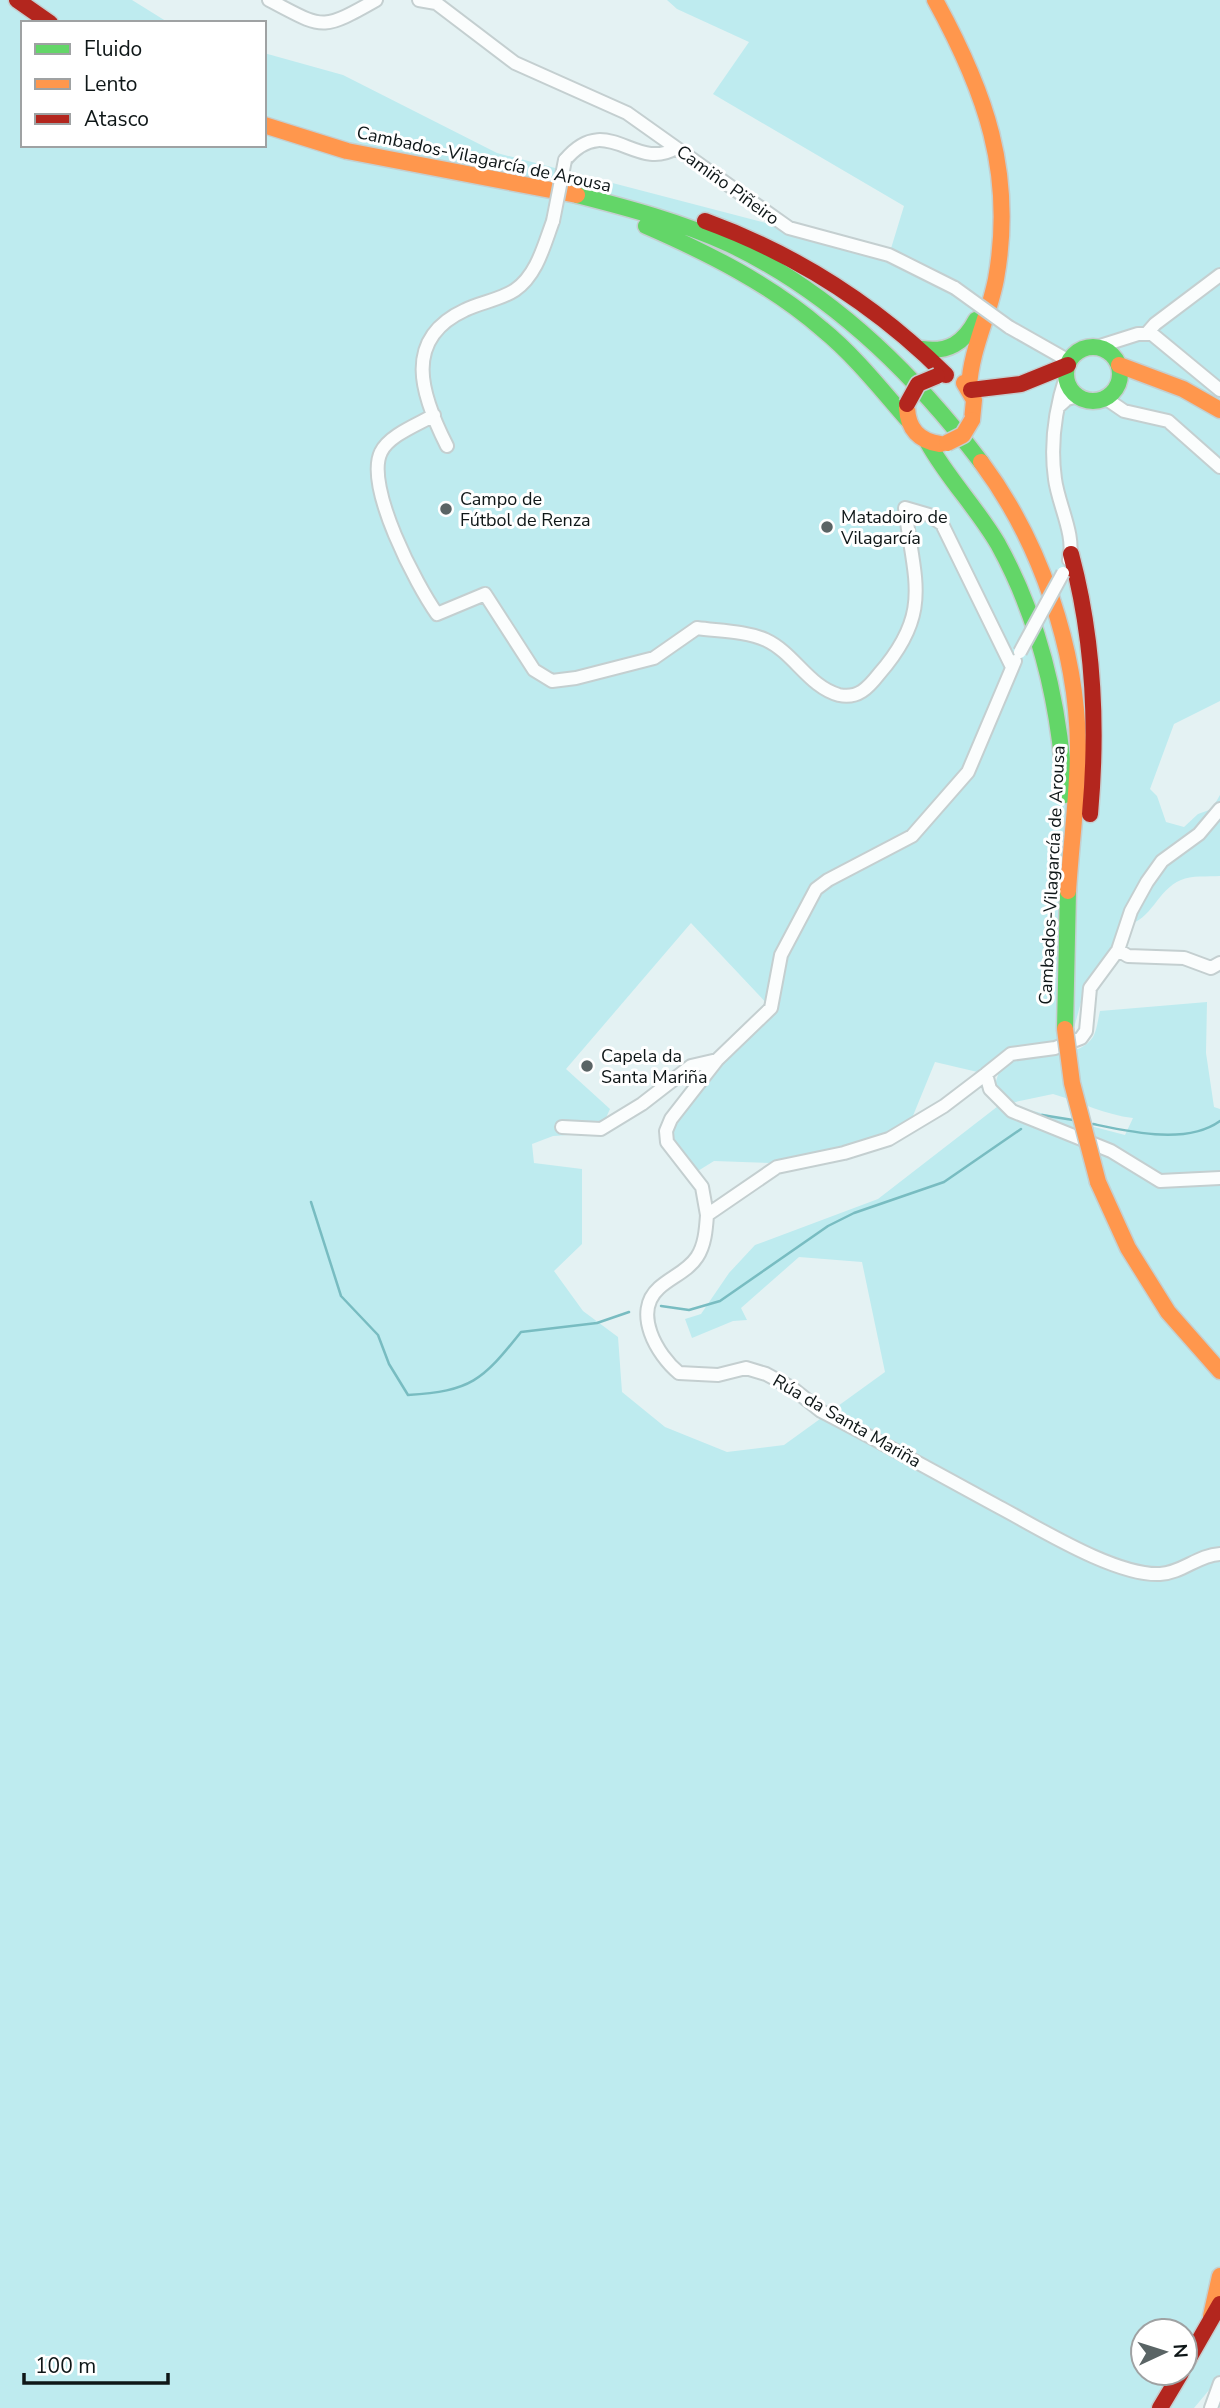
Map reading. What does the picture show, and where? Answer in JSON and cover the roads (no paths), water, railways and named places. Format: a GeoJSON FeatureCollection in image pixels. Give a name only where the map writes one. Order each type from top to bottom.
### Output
{"type":"FeatureCollection","features":[{"type":"Feature","properties":{"kind":"main road"},"geometry":{"type":"LineString","coordinates":[[17,0],[47,21]]}},
{"type":"Feature","properties":{"kind":"main road"},"geometry":{"type":"LineString","coordinates":[[935,0],[977,78],[989,111],[1003,193],[996,280],[975,345],[970,388],[974,417]]}},
{"type":"Feature","properties":{"kind":"main road","name":"Cambados-Vilagarcía de Arousa"},"geometry":{"type":"LineString","coordinates":[[266,126],[356,153],[567,192],[663,219],[723,242],[829,306],[866,335],[922,389],[985,467],[1038,564],[1064,644],[1075,704],[1079,768],[1064,971],[1065,1028],[1072,1083],[1098,1182],[1128,1248],[1168,1312],[1220,1371]]}},
{"type":"Feature","properties":{"kind":"main road"},"geometry":{"type":"LineString","coordinates":[[567,192],[624,196],[776,248],[841,284],[922,349],[944,376],[970,388],[1000,388],[1069,378],[1094,401],[1105,398],[1117,386],[1141,381],[1169,384]]}},
{"type":"Feature","properties":{"kind":"main road"},"geometry":{"type":"LineString","coordinates":[[567,192],[652,228],[750,279],[820,327],[907,412],[915,434],[928,443],[979,513],[1018,584],[1039,635],[1049,671],[1065,771],[1066,822],[1059,927],[1064,971]]}},
{"type":"Feature","properties":{"kind":"main road"},"geometry":{"type":"LineString","coordinates":[[922,349],[943,351],[954,348],[967,337],[975,322],[1002,229]]}},
{"type":"Feature","properties":{"kind":"main road"},"geometry":{"type":"LineString","coordinates":[[907,412],[918,384],[944,376],[963,364],[975,345]]}},
{"type":"Feature","properties":{"kind":"main road"},"geometry":{"type":"LineString","coordinates":[[1069,378],[1081,350],[1097,347],[1110,352],[1118,362],[1203,397],[1220,410]]}},
{"type":"Feature","properties":{"kind":"main road"},"geometry":{"type":"LineString","coordinates":[[1117,386],[1118,362]]}},
{"type":"Feature","properties":{"kind":"main road"},"geometry":{"type":"LineString","coordinates":[[928,443],[947,443],[964,435],[984,400],[1000,388]]}},
{"type":"Feature","properties":{"kind":"main road"},"geometry":{"type":"LineString","coordinates":[[1064,971],[1096,758],[1092,664],[1070,554]]}},
{"type":"Feature","properties":{"kind":"main road"},"geometry":{"type":"LineString","coordinates":[[1214,2320],[1220,2276]]}},
{"type":"Feature","properties":{"kind":"main road"},"geometry":{"type":"LineString","coordinates":[[1199,2343],[1214,2320],[1220,2304]]}},
{"type":"Feature","properties":{"kind":"main road"},"geometry":{"type":"LineString","coordinates":[[1160,2408],[1173,2387]]}},
{"type":"Feature","properties":{"kind":"street"},"geometry":{"type":"LineString","coordinates":[[269,0],[310,23],[325,24],[376,0]]}},
{"type":"Feature","properties":{"kind":"street","name":"Camiño Piñeiro"},"geometry":{"type":"LineString","coordinates":[[419,0],[437,2],[514,63],[627,113],[789,228],[889,255],[955,288],[1009,327],[1069,378]]}},
{"type":"Feature","properties":{"kind":"street"},"geometry":{"type":"LineString","coordinates":[[447,446],[428,402],[422,364],[424,346],[437,327],[451,317],[516,289],[540,260],[553,221],[565,160],[576,147],[589,140],[605,138],[650,154],[667,154],[676,148]]}},
{"type":"Feature","properties":{"kind":"street"},"geometry":{"type":"LineString","coordinates":[[1097,347],[1149,332],[1155,324],[1220,275]]}},
{"type":"Feature","properties":{"kind":"street"},"geometry":{"type":"LineString","coordinates":[[1149,332],[1220,390]]}},
{"type":"Feature","properties":{"kind":"street"},"geometry":{"type":"LineString","coordinates":[[1118,362],[1118,350],[1128,337]]}},
{"type":"Feature","properties":{"kind":"street"},"geometry":{"type":"LineString","coordinates":[[1069,378],[1067,399],[1057,408],[1053,459],[1070,554],[1063,573],[1012,667],[968,772],[912,836],[828,880],[816,890],[781,955],[771,1008],[717,1060],[671,1119],[666,1131],[667,1142],[702,1187],[708,1215],[777,1167],[844,1153],[889,1139],[944,1107],[1012,1054],[1078,1042],[1086,1031],[1090,989],[1118,950],[1131,911],[1147,882],[1162,861],[1199,834],[1220,808]]}},
{"type":"Feature","properties":{"kind":"street"},"geometry":{"type":"LineString","coordinates":[[1105,398],[1124,411],[1168,421],[1220,467]]}},
{"type":"Feature","properties":{"kind":"street"},"geometry":{"type":"LineString","coordinates":[[434,415],[388,443],[378,462],[382,493],[413,578],[437,614],[485,594],[534,670],[543,678],[552,681],[576,678],[654,657],[697,628],[765,640],[786,653],[821,687],[840,695],[856,695],[865,690],[895,656],[912,621],[918,582],[905,508],[929,515],[942,524],[1012,667]]}},
{"type":"Feature","properties":{"kind":"street"},"geometry":{"type":"LineString","coordinates":[[1118,950],[1128,956],[1184,958],[1210,968],[1220,962]]}},
{"type":"Feature","properties":{"kind":"street"},"geometry":{"type":"LineString","coordinates":[[562,1127],[601,1129],[642,1104],[691,1066],[717,1060]]}},
{"type":"Feature","properties":{"kind":"street"},"geometry":{"type":"LineString","coordinates":[[986,1074],[990,1090],[1012,1111],[1111,1151],[1160,1181],[1220,1178]]}},
{"type":"Feature","properties":{"kind":"street","name":"Rúa da Santa Mariña"},"geometry":{"type":"LineString","coordinates":[[708,1215],[697,1256],[688,1268],[656,1290],[649,1306],[647,1325],[653,1340],[679,1373],[718,1375],[746,1368],[766,1374],[792,1388],[821,1410],[1045,1532],[1100,1559],[1140,1573],[1171,1573],[1208,1555],[1220,1554]]}},
{"type":"Feature","properties":{"kind":"street"},"geometry":{"type":"LineString","coordinates":[[1211,2408],[1220,2383]]}},
{"type":"Feature","properties":{"kind":"waterway"},"geometry":{"type":"LineString","coordinates":[[1042,1115],[1073,1120]]}},
{"type":"Feature","properties":{"kind":"waterway"},"geometry":{"type":"LineString","coordinates":[[1093,1124],[1141,1133],[1175,1135],[1192,1133],[1220,1121]]}},
{"type":"Feature","properties":{"kind":"waterway"},"geometry":{"type":"LineString","coordinates":[[661,1306],[689,1310],[720,1301],[828,1226],[854,1213],[944,1182],[1021,1129]]}},
{"type":"Feature","properties":{"kind":"waterway"},"geometry":{"type":"LineString","coordinates":[[311,1202],[341,1296],[378,1335],[389,1364],[408,1395],[447,1390],[474,1380],[496,1362],[521,1332],[597,1323],[629,1312]]}},
{"type":"Feature","properties":{"kind":"place","name":"Campo de Fútbol de Renza"},"geometry":{"type":"Point","coordinates":[446,509]}},
{"type":"Feature","properties":{"kind":"place","name":"Matadoiro de Vilagarcía"},"geometry":{"type":"Point","coordinates":[827,527]}},
{"type":"Feature","properties":{"kind":"place","name":"Capela da Santa Mariña"},"geometry":{"type":"Point","coordinates":[587,1066]}}]}
